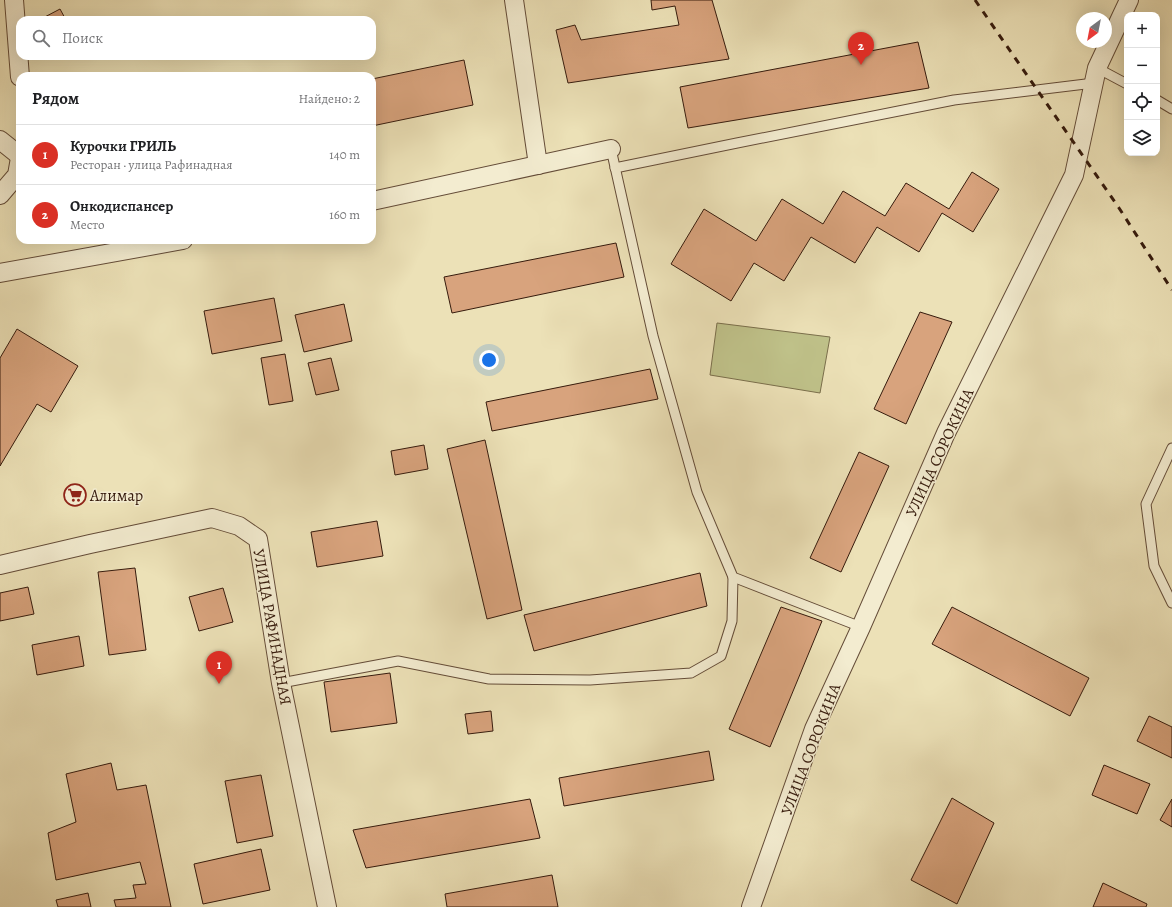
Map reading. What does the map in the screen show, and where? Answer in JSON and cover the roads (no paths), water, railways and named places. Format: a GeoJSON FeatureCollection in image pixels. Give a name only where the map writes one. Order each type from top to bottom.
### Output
{"type":"FeatureCollection","features":[{"type":"Feature","properties":{"kind":"street"},"geometry":{"type":"LineString","coordinates":[[0,4],[10,0]]}},
{"type":"Feature","properties":{"kind":"street"},"geometry":{"type":"LineString","coordinates":[[14,0],[16,26]]}},
{"type":"Feature","properties":{"kind":"street"},"geometry":{"type":"LineString","coordinates":[[514,0],[538,165]]}},
{"type":"Feature","properties":{"kind":"street","name":"УЛИЦА СОРОКИНА"},"geometry":{"type":"LineString","coordinates":[[751,907],[814,729],[861,627],[946,433],[1074,175],[1096,76],[1129,0]]}},
{"type":"Feature","properties":{"kind":"street"},"geometry":{"type":"LineString","coordinates":[[19,60],[20,72]]}},
{"type":"Feature","properties":{"kind":"street"},"geometry":{"type":"LineString","coordinates":[[0,140],[16,154]]}},
{"type":"Feature","properties":{"kind":"street"},"geometry":{"type":"LineString","coordinates":[[376,200],[611,149]]}},
{"type":"Feature","properties":{"kind":"street"},"geometry":{"type":"LineString","coordinates":[[0,195],[16,177]]}},
{"type":"Feature","properties":{"kind":"street"},"geometry":{"type":"LineString","coordinates":[[0,272],[160,244]]}},
{"type":"Feature","properties":{"kind":"street","name":"УЛИЦА РАФИНАДНАЯ"},"geometry":{"type":"LineString","coordinates":[[0,565],[212,518],[239,526],[258,539],[281,683],[327,907]]}},
{"type":"Feature","properties":{"kind":"lane"},"geometry":{"type":"LineString","coordinates":[[615,168],[954,100],[1096,76],[1124,83]]}},
{"type":"Feature","properties":{"kind":"lane"},"geometry":{"type":"LineString","coordinates":[[1160,102],[1172,108]]}},
{"type":"Feature","properties":{"kind":"lane"},"geometry":{"type":"LineString","coordinates":[[281,683],[398,661],[490,679],[590,680],[691,673],[721,656],[732,621],[733,577],[697,492],[653,336],[611,149]]}},
{"type":"Feature","properties":{"kind":"lane"},"geometry":{"type":"LineString","coordinates":[[1172,448],[1146,504],[1154,566],[1172,603]]}},
{"type":"Feature","properties":{"kind":"lane"},"geometry":{"type":"LineString","coordinates":[[733,577],[861,627]]}},
{"type":"Feature","properties":{"kind":"railway"},"geometry":{"type":"LineString","coordinates":[[975,0],[1119,208],[1172,290]]}},
{"type":"Feature","properties":{"kind":"place","name":"Онкодиспансер"},"geometry":{"type":"Point","coordinates":[861,65]}},
{"type":"Feature","properties":{"kind":"place","name":"Алимар"},"geometry":{"type":"Point","coordinates":[75,495]}},
{"type":"Feature","properties":{"kind":"place","name":"Курочки ГРИЛЬ"},"geometry":{"type":"Point","coordinates":[219,684]}}]}
